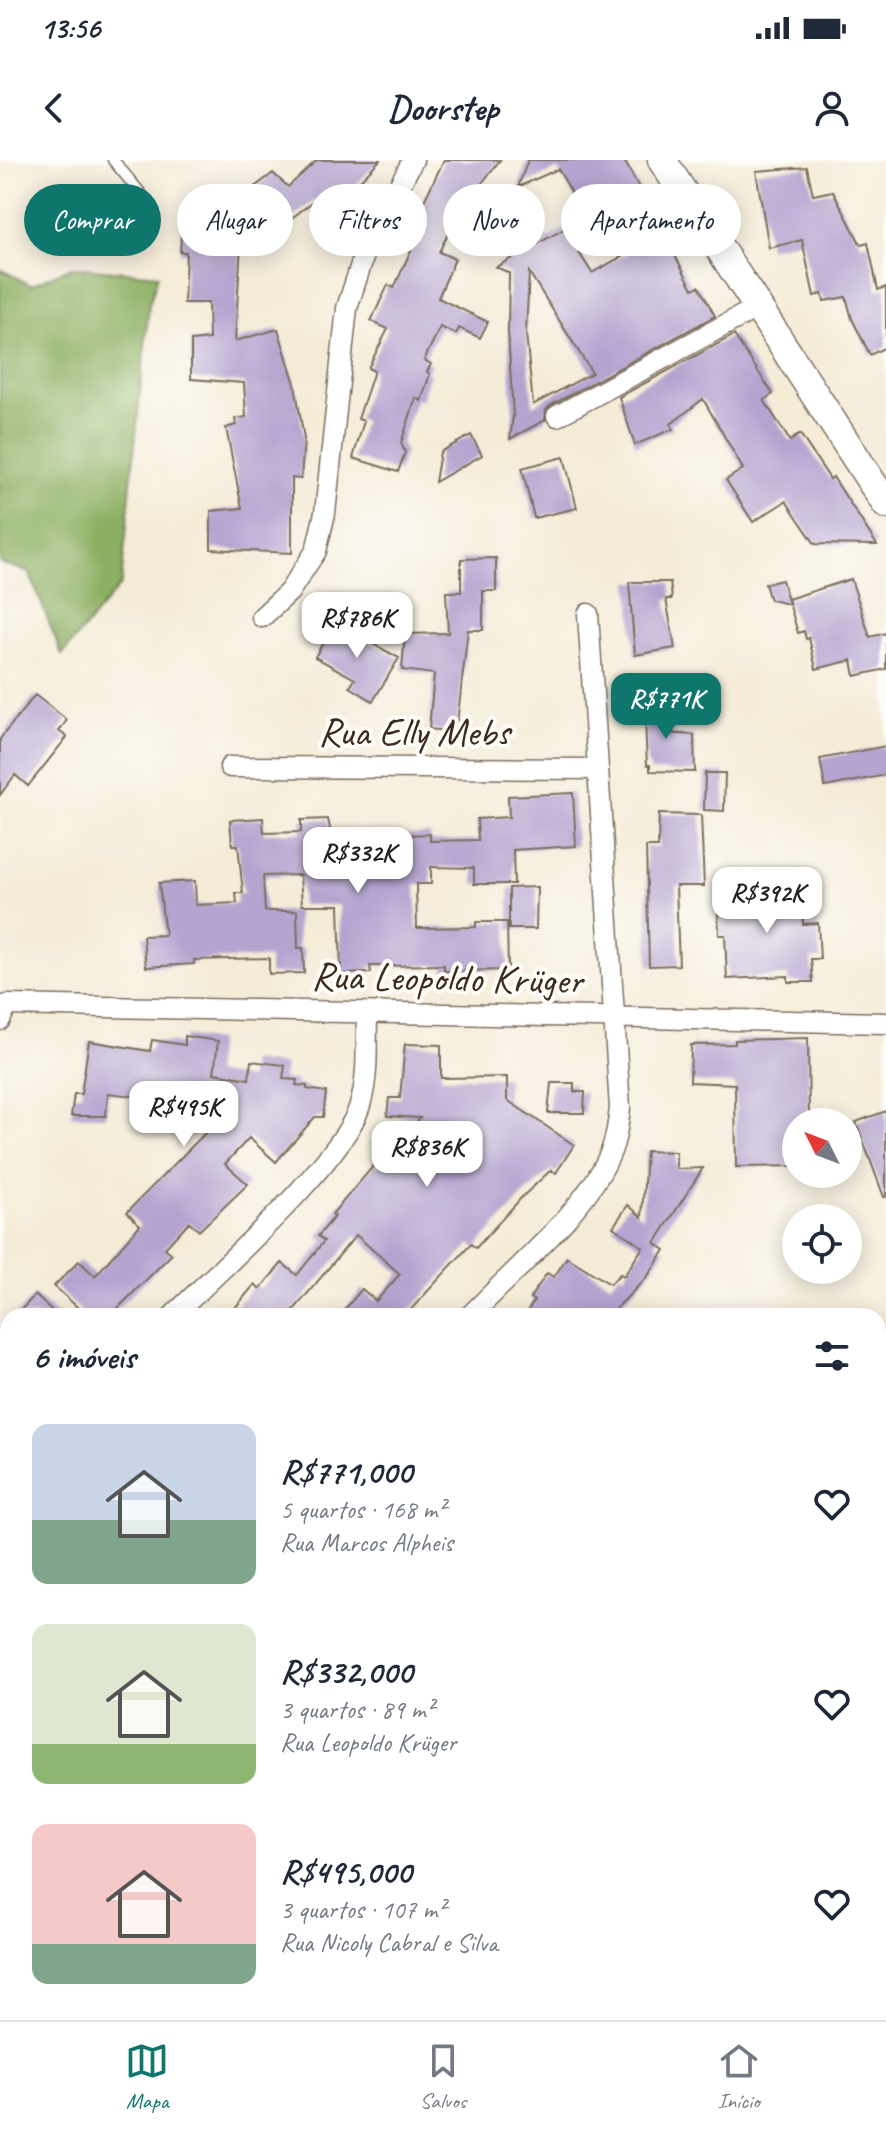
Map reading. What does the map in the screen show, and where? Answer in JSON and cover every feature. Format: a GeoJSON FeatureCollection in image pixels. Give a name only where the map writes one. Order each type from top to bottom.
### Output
{"type":"FeatureCollection","features":[{"type":"Feature","properties":{"kind":"main road"},"geometry":{"type":"LineString","coordinates":[[662,160],[886,504]]}},
{"type":"Feature","properties":{"kind":"street"},"geometry":{"type":"LineString","coordinates":[[262,617],[289,592],[316,551],[325,513],[347,308],[367,246],[413,160]]}},
{"type":"Feature","properties":{"kind":"street"},"geometry":{"type":"LineString","coordinates":[[557,416],[758,307]]}},
{"type":"Feature","properties":{"kind":"street"},"geometry":{"type":"LineString","coordinates":[[478,1308],[587,1194],[610,1155],[620,1108],[588,614]]}},
{"type":"Feature","properties":{"kind":"street","name":"Rua Elly Mebs"},"geometry":{"type":"LineString","coordinates":[[230,767],[598,769]]}},
{"type":"Feature","properties":{"kind":"street","name":"Rua Leopoldo Krüger"},"geometry":{"type":"LineString","coordinates":[[3,1012],[367,1013],[886,1023]]}},
{"type":"Feature","properties":{"kind":"street"},"geometry":{"type":"LineString","coordinates":[[181,1308],[299,1189],[349,1129],[360,1106],[365,1080],[367,1013]]}},
{"type":"Feature","properties":{"kind":"lane"},"geometry":{"type":"LineString","coordinates":[[113,160],[133,184]]}},
{"type":"Feature","properties":{"kind":"green space"},"geometry":{"type":"Polygon","coordinates":[[[72,267],[158,275],[149,305],[121,584],[62,655],[29,572],[0,563],[0,269],[31,285],[72,267]]]}},
{"type":"Feature","properties":{"kind":"building"},"geometry":{"type":"Polygon","coordinates":[[[317,160],[380,160],[356,184],[309,184],[309,205],[293,217],[291,184],[317,160]]]}},
{"type":"Feature","properties":{"kind":"building"},"geometry":{"type":"Polygon","coordinates":[[[444,160],[500,160],[481,184],[443,184],[443,244],[439,252],[455,259],[438,298],[488,322],[480,338],[459,328],[456,334],[440,327],[424,360],[431,364],[427,372],[430,374],[421,401],[416,398],[401,443],[405,452],[398,472],[353,458],[364,421],[358,419],[374,371],[368,368],[388,329],[371,321],[388,285],[394,288],[408,256],[427,256],[427,195],[444,160]]]}},
{"type":"Feature","properties":{"kind":"building"},"geometry":{"type":"Polygon","coordinates":[[[528,160],[624,160],[637,184],[567,184],[558,169],[519,184],[528,160]]]}},
{"type":"Feature","properties":{"kind":"building"},"geometry":{"type":"Polygon","coordinates":[[[807,167],[813,195],[833,191],[861,245],[868,243],[878,290],[886,287],[886,347],[870,355],[852,319],[846,297],[824,301],[822,294],[814,296],[802,240],[769,248],[756,171],[807,167]]]}},
{"type":"Feature","properties":{"kind":"building"},"geometry":{"type":"Polygon","coordinates":[[[273,173],[285,184],[259,184],[273,173]]]}},
{"type":"Feature","properties":{"kind":"building"},"geometry":{"type":"Polygon","coordinates":[[[561,231],[561,256],[581,256],[592,273],[623,256],[675,256],[693,289],[699,286],[715,316],[551,405],[546,410],[545,420],[510,439],[513,416],[508,331],[509,273],[496,267],[516,256],[545,256],[545,240],[561,231]],[[529,272],[526,333],[533,405],[592,373],[529,272]]]}},
{"type":"Feature","properties":{"kind":"building"},"geometry":{"type":"Polygon","coordinates":[[[186,256],[240,256],[235,341],[278,329],[295,384],[304,439],[301,479],[292,478],[292,553],[211,549],[211,511],[242,508],[226,428],[236,425],[235,419],[246,417],[244,383],[191,379],[191,341],[209,339],[208,303],[184,303],[186,256]]]}},
{"type":"Feature","properties":{"kind":"building"},"geometry":{"type":"Polygon","coordinates":[[[734,335],[773,394],[764,400],[790,441],[800,434],[830,479],[833,477],[877,545],[815,544],[786,501],[753,522],[726,480],[743,469],[703,399],[671,424],[673,429],[635,445],[619,397],[734,335]]]}},
{"type":"Feature","properties":{"kind":"building"},"geometry":{"type":"Polygon","coordinates":[[[471,435],[482,455],[435,482],[440,452],[471,435]]]}},
{"type":"Feature","properties":{"kind":"building"},"geometry":{"type":"Polygon","coordinates":[[[564,457],[577,508],[534,518],[522,468],[564,457]]]}},
{"type":"Feature","properties":{"kind":"building"},"geometry":{"type":"Polygon","coordinates":[[[496,558],[496,591],[483,591],[483,630],[468,630],[456,732],[429,729],[434,674],[402,670],[405,634],[448,633],[446,592],[461,592],[461,559],[496,558]]]}},
{"type":"Feature","properties":{"kind":"building"},"geometry":{"type":"Polygon","coordinates":[[[851,579],[870,637],[886,633],[886,669],[855,676],[852,660],[816,669],[809,638],[806,639],[804,631],[798,633],[788,599],[851,579]]]}},
{"type":"Feature","properties":{"kind":"building"},"geometry":{"type":"Polygon","coordinates":[[[782,580],[789,604],[770,600],[765,584],[782,580]]]}},
{"type":"Feature","properties":{"kind":"building"},"geometry":{"type":"Polygon","coordinates":[[[629,582],[670,582],[672,599],[666,599],[675,648],[635,655],[629,582]]]}},
{"type":"Feature","properties":{"kind":"building"},"geometry":{"type":"Polygon","coordinates":[[[334,623],[399,658],[373,701],[350,687],[355,679],[315,657],[334,623]]]}},
{"type":"Feature","properties":{"kind":"building"},"geometry":{"type":"Polygon","coordinates":[[[35,695],[67,720],[59,731],[67,737],[28,786],[15,775],[0,795],[0,739],[35,695]]]}},
{"type":"Feature","properties":{"kind":"building"},"geometry":{"type":"Polygon","coordinates":[[[666,697],[667,733],[694,735],[695,772],[650,771],[650,765],[647,765],[644,698],[666,697]]]}},
{"type":"Feature","properties":{"kind":"building"},"geometry":{"type":"Polygon","coordinates":[[[886,746],[886,775],[825,787],[820,759],[886,746]]]}},
{"type":"Feature","properties":{"kind":"building"},"geometry":{"type":"Polygon","coordinates":[[[705,773],[725,773],[724,811],[704,810],[705,773]]]}},
{"type":"Feature","properties":{"kind":"building"},"geometry":{"type":"Polygon","coordinates":[[[573,793],[576,846],[513,850],[514,884],[474,884],[474,868],[431,867],[431,884],[416,884],[417,928],[476,927],[476,922],[507,922],[508,970],[444,971],[444,965],[370,966],[371,973],[341,974],[339,905],[302,905],[300,875],[263,876],[265,911],[297,911],[298,948],[303,948],[304,973],[269,974],[269,958],[194,960],[194,964],[146,967],[143,936],[165,935],[159,883],[195,881],[196,905],[237,903],[236,893],[243,893],[238,845],[232,845],[230,820],[263,818],[264,833],[301,832],[301,820],[328,819],[333,843],[363,841],[363,846],[405,845],[405,835],[430,834],[430,841],[478,840],[477,819],[509,817],[508,796],[573,793]]]}},
{"type":"Feature","properties":{"kind":"building"},"geometry":{"type":"Polygon","coordinates":[[[659,814],[701,815],[704,886],[676,886],[679,965],[649,966],[646,847],[658,847],[659,814]]]}},
{"type":"Feature","properties":{"kind":"building"},"geometry":{"type":"Polygon","coordinates":[[[537,887],[536,929],[509,929],[509,888],[537,887]]]}},
{"type":"Feature","properties":{"kind":"building"},"geometry":{"type":"Polygon","coordinates":[[[717,891],[801,892],[803,924],[818,923],[820,959],[811,959],[813,982],[788,982],[788,976],[727,979],[725,935],[719,935],[717,891]]]}},
{"type":"Feature","properties":{"kind":"building"},"geometry":{"type":"Polygon","coordinates":[[[185,1036],[218,1041],[214,1073],[249,1079],[251,1061],[285,1065],[283,1079],[297,1080],[296,1085],[326,1092],[323,1117],[315,1117],[276,1162],[249,1138],[225,1164],[248,1184],[199,1231],[189,1222],[165,1248],[172,1254],[118,1308],[78,1308],[54,1286],[79,1261],[95,1276],[140,1225],[127,1212],[222,1116],[174,1116],[176,1101],[108,1093],[106,1116],[71,1116],[74,1094],[81,1094],[89,1041],[150,1051],[152,1040],[185,1045],[185,1036]]]}},
{"type":"Feature","properties":{"kind":"building"},"geometry":{"type":"Polygon","coordinates":[[[808,1038],[809,1108],[782,1108],[782,1166],[736,1167],[735,1084],[690,1082],[691,1045],[735,1044],[735,1040],[808,1038]]]}},
{"type":"Feature","properties":{"kind":"building"},"geometry":{"type":"Polygon","coordinates":[[[405,1044],[441,1045],[441,1078],[507,1077],[507,1100],[574,1145],[556,1173],[551,1170],[522,1197],[476,1248],[471,1244],[412,1308],[346,1308],[362,1289],[376,1301],[400,1274],[356,1235],[296,1308],[235,1308],[255,1284],[260,1289],[282,1263],[297,1275],[324,1241],[318,1236],[335,1216],[332,1214],[375,1164],[379,1167],[420,1118],[387,1116],[389,1098],[400,1098],[405,1044]]]}},
{"type":"Feature","properties":{"kind":"building"},"geometry":{"type":"Polygon","coordinates":[[[551,1083],[574,1083],[574,1092],[585,1092],[584,1113],[548,1113],[551,1083]]]}},
{"type":"Feature","properties":{"kind":"building"},"geometry":{"type":"Polygon","coordinates":[[[886,1111],[886,1197],[862,1138],[862,1120],[886,1111]]]}},
{"type":"Feature","properties":{"kind":"building"},"geometry":{"type":"Polygon","coordinates":[[[646,1151],[676,1152],[676,1169],[703,1168],[655,1243],[665,1250],[647,1277],[617,1308],[529,1308],[534,1301],[530,1298],[547,1273],[554,1277],[567,1257],[610,1284],[620,1274],[624,1276],[643,1247],[613,1227],[628,1205],[642,1217],[646,1151]]]}},
{"type":"Feature","properties":{"kind":"building"},"geometry":{"type":"Polygon","coordinates":[[[35,1295],[49,1308],[23,1308],[35,1295]]]}}]}
